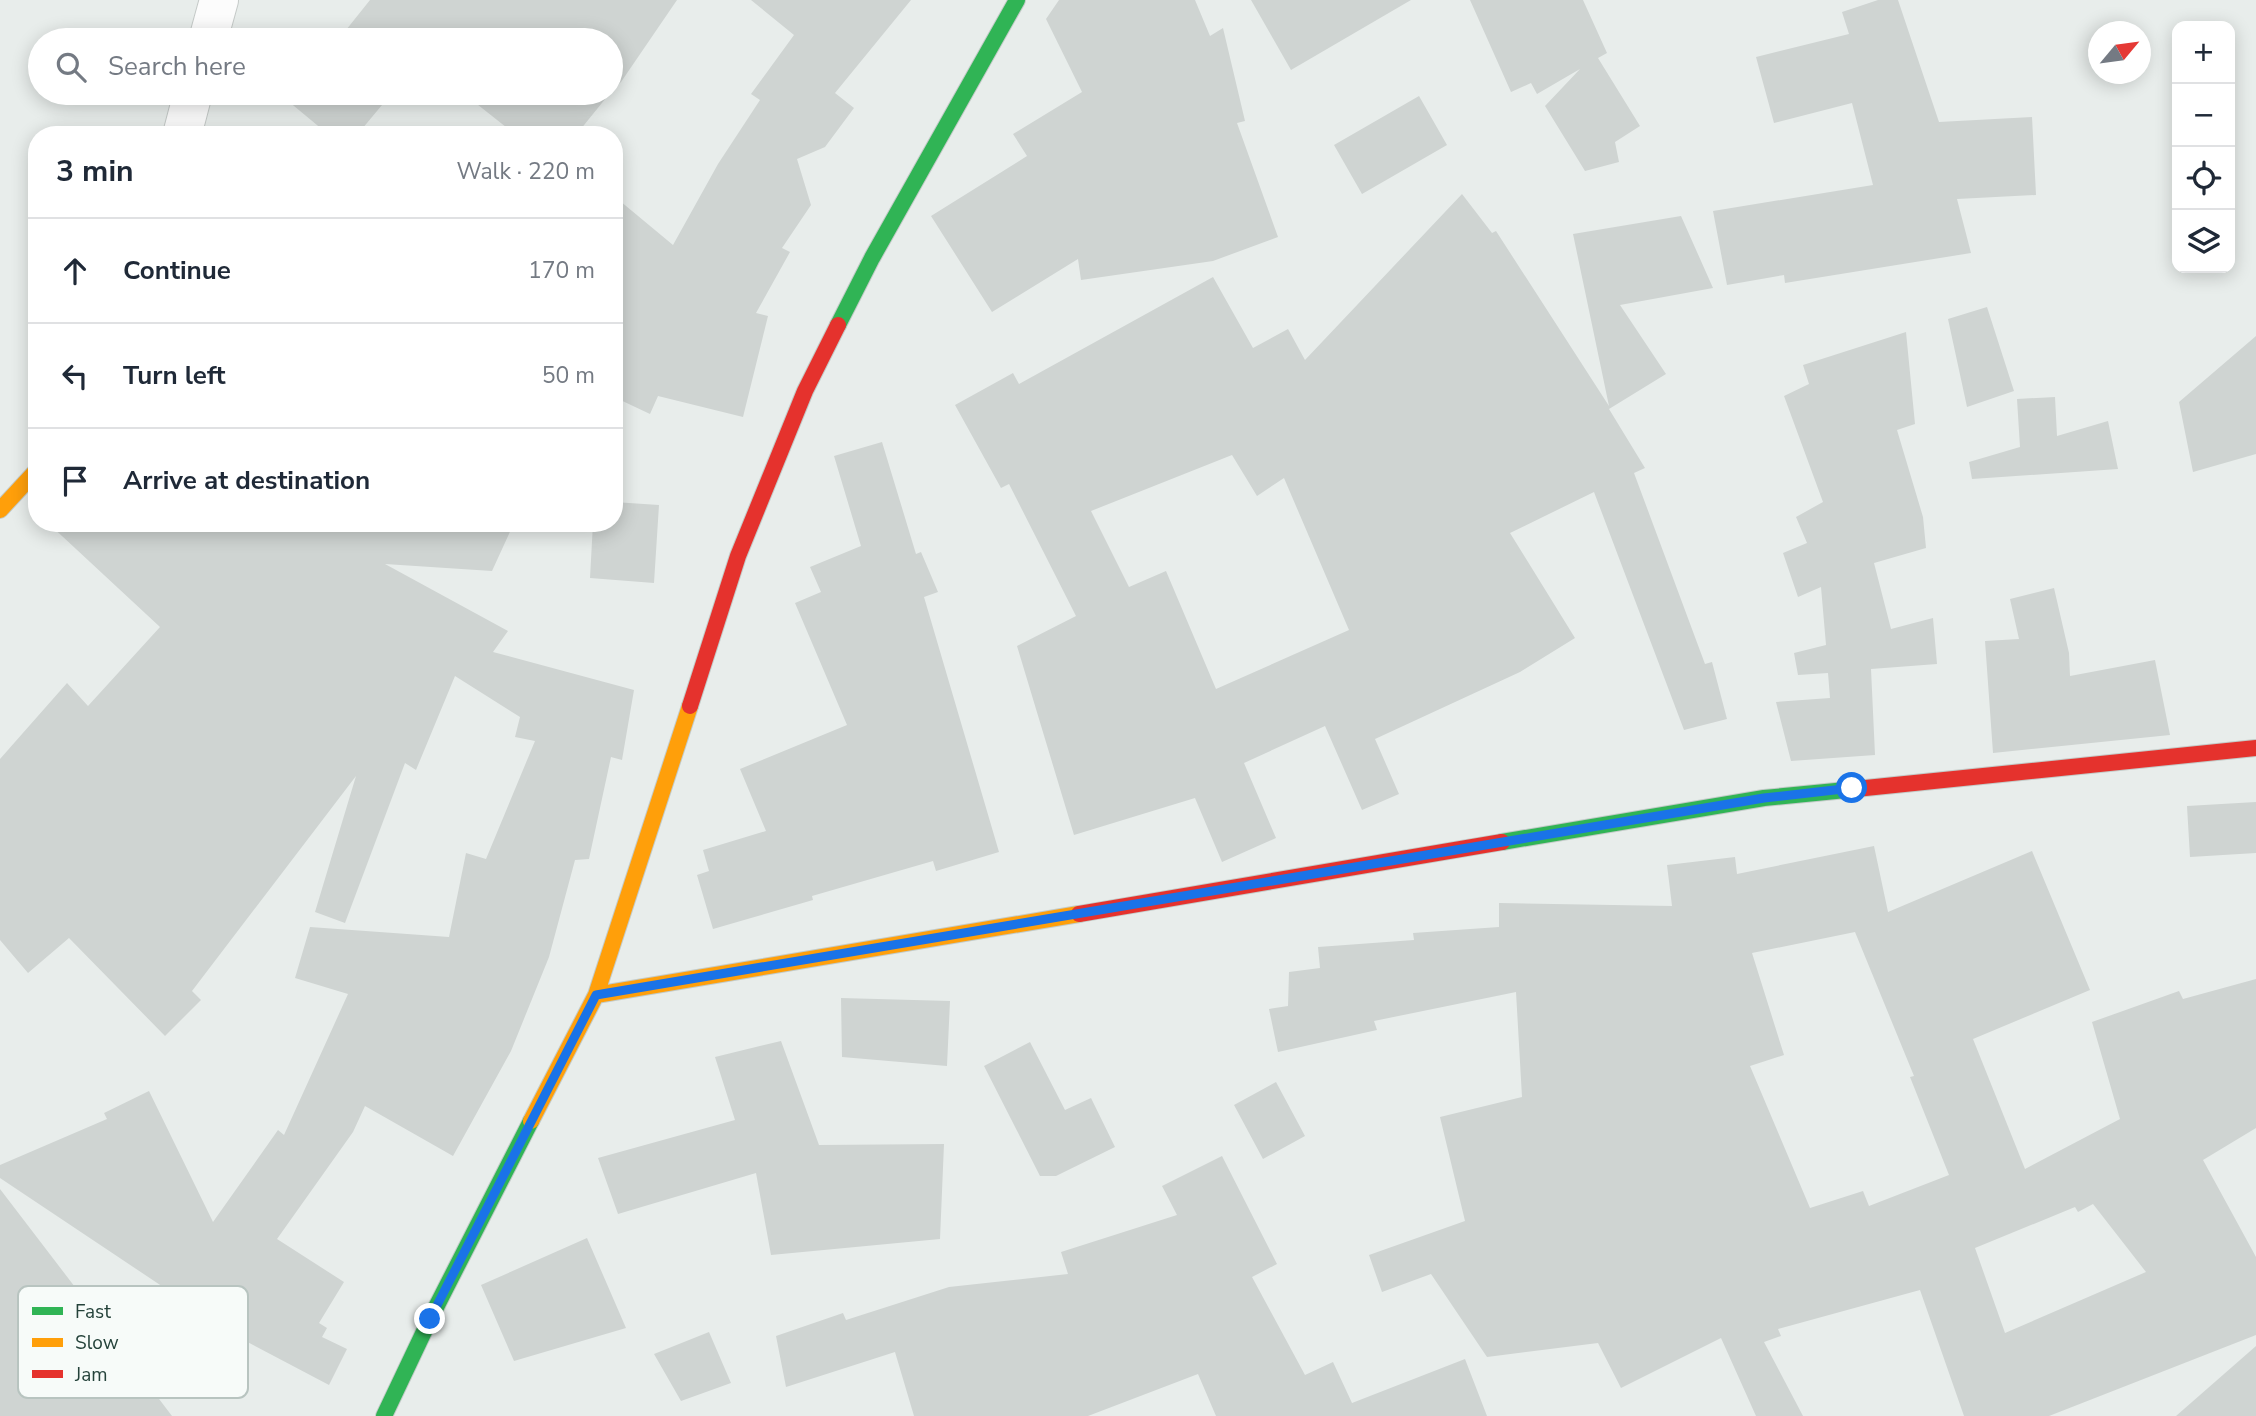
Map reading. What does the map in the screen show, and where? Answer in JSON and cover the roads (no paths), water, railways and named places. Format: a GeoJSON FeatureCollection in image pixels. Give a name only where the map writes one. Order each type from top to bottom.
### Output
{"type":"FeatureCollection","features":[{"type":"Feature","properties":{"kind":"street"},"geometry":{"type":"LineString","coordinates":[[211,28],[219,0]]}},
{"type":"Feature","properties":{"kind":"street"},"geometry":{"type":"LineString","coordinates":[[384,1416],[430,1319],[596,995],[738,556],[805,391],[872,258],[1017,0]]}},
{"type":"Feature","properties":{"kind":"street"},"geometry":{"type":"LineString","coordinates":[[184,126],[190,105]]}},
{"type":"Feature","properties":{"kind":"street"},"geometry":{"type":"LineString","coordinates":[[0,510],[28,480]]}},
{"type":"Feature","properties":{"kind":"street"},"geometry":{"type":"LineString","coordinates":[[596,995],[1764,798],[2256,748]]}}]}
